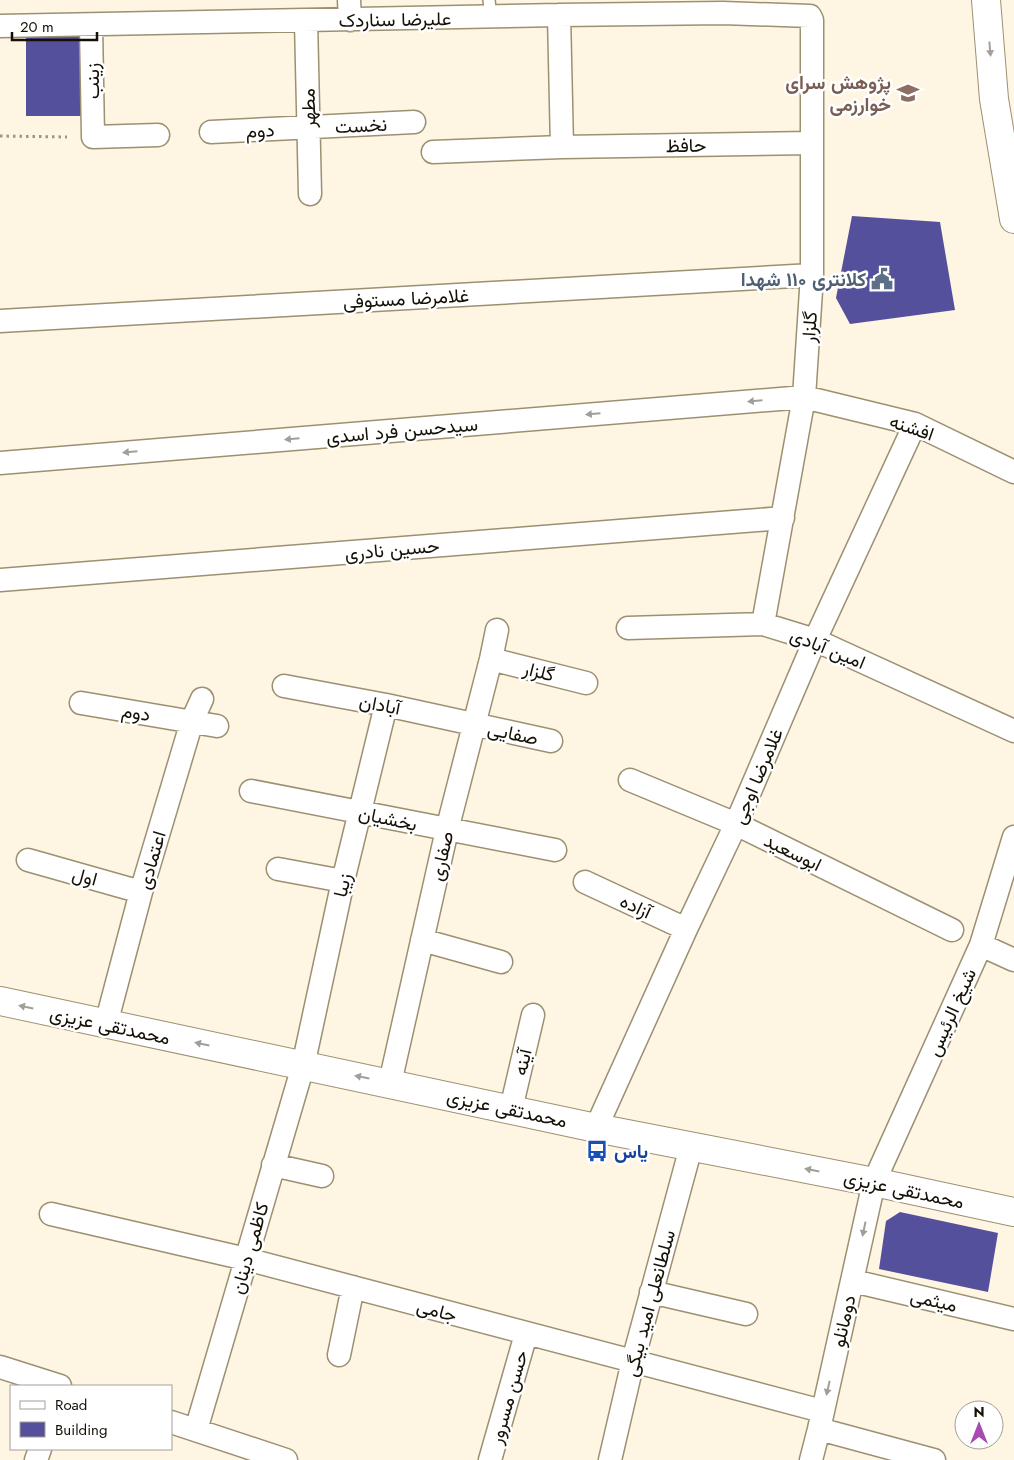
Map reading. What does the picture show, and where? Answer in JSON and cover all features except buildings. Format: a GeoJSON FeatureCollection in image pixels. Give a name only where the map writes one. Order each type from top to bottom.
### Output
{"type":"FeatureCollection","features":[{"type":"Feature","properties":{"kind":"main road"},"geometry":{"type":"LineString","coordinates":[[986,0],[994,99],[1014,219]]}},
{"type":"Feature","properties":{"kind":"main road","name":"محمدتقی عزیزی"},"geometry":{"type":"LineString","coordinates":[[0,1001],[596,1128],[874,1182],[1014,1212]]}},
{"type":"Feature","properties":{"kind":"street","name":"علیرضا سناردک"},"geometry":{"type":"LineString","coordinates":[[0,26],[306,21],[349,10],[490,9],[559,15],[723,7],[790,7]]}},
{"type":"Feature","properties":{"kind":"street","name":"گلزار"},"geometry":{"type":"LineString","coordinates":[[763,624],[804,397],[812,275],[812,20],[810,16],[790,7]]}},
{"type":"Feature","properties":{"kind":"street"},"geometry":{"type":"LineString","coordinates":[[559,15],[562,147]]}},
{"type":"Feature","properties":{"kind":"street","name":"مطهر"},"geometry":{"type":"LineString","coordinates":[[306,21],[310,194]]}},
{"type":"Feature","properties":{"kind":"street","name":"زینب"},"geometry":{"type":"LineString","coordinates":[[91,25],[93,137]]}},
{"type":"Feature","properties":{"kind":"street","name":"نخست"},"geometry":{"type":"LineString","coordinates":[[308,127],[414,122]]}},
{"type":"Feature","properties":{"kind":"street","name":"دوم"},"geometry":{"type":"LineString","coordinates":[[211,132],[308,127]]}},
{"type":"Feature","properties":{"kind":"street"},"geometry":{"type":"LineString","coordinates":[[93,137],[158,136]]}},
{"type":"Feature","properties":{"kind":"street","name":"حافظ"},"geometry":{"type":"LineString","coordinates":[[433,152],[562,147],[811,143]]}},
{"type":"Feature","properties":{"kind":"street","name":"غلامرضا مستوفی"},"geometry":{"type":"LineString","coordinates":[[0,320],[812,275]]}},
{"type":"Feature","properties":{"kind":"street","name":"افشنه"},"geometry":{"type":"LineString","coordinates":[[804,397],[915,424],[1014,472]]}},
{"type":"Feature","properties":{"kind":"street","name":"سیدحسن فرد اسدی"},"geometry":{"type":"LineString","coordinates":[[0,463],[804,397]]}},
{"type":"Feature","properties":{"kind":"street","name":"غلامرضا اوجی"},"geometry":{"type":"LineString","coordinates":[[596,1128],[736,824],[815,640],[915,424]]}},
{"type":"Feature","properties":{"kind":"street","name":"حسین نادری"},"geometry":{"type":"LineString","coordinates":[[0,580],[783,518]]}},
{"type":"Feature","properties":{"kind":"street","name":"امین آبادی"},"geometry":{"type":"LineString","coordinates":[[628,628],[763,624],[815,640],[1014,731]]}},
{"type":"Feature","properties":{"kind":"street","name":"صفاری"},"geometry":{"type":"LineString","coordinates":[[390,1083],[447,830],[497,630]]}},
{"type":"Feature","properties":{"kind":"street","name":"گلزار"},"geometry":{"type":"LineString","coordinates":[[491,659],[586,683]]}},
{"type":"Feature","properties":{"kind":"street","name":"آبادان"},"geometry":{"type":"LineString","coordinates":[[284,686],[386,704],[474,724]]}},
{"type":"Feature","properties":{"kind":"street","name":"اعتمادی"},"geometry":{"type":"LineString","coordinates":[[106,1024],[141,892],[192,721],[202,699]]}},
{"type":"Feature","properties":{"kind":"street","name":"دوم"},"geometry":{"type":"LineString","coordinates":[[81,703],[217,726]]}},
{"type":"Feature","properties":{"kind":"street","name":"زیبا"},"geometry":{"type":"LineString","coordinates":[[303,1066],[343,881],[386,704]]}},
{"type":"Feature","properties":{"kind":"street","name":"صفایی"},"geometry":{"type":"LineString","coordinates":[[474,724],[551,741]]}},
{"type":"Feature","properties":{"kind":"street","name":"ابوسعید"},"geometry":{"type":"LineString","coordinates":[[630,780],[736,824],[952,930]]}},
{"type":"Feature","properties":{"kind":"street","name":"بخشیان"},"geometry":{"type":"LineString","coordinates":[[251,791],[555,850]]}},
{"type":"Feature","properties":{"kind":"street","name":"شیخ الرئیس"},"geometry":{"type":"LineString","coordinates":[[874,1182],[981,945],[1014,837]]}},
{"type":"Feature","properties":{"kind":"street","name":"اول"},"geometry":{"type":"LineString","coordinates":[[28,860],[141,892]]}},
{"type":"Feature","properties":{"kind":"street"},"geometry":{"type":"LineString","coordinates":[[278,869],[343,881]]}},
{"type":"Feature","properties":{"kind":"street","name":"آزاده"},"geometry":{"type":"LineString","coordinates":[[585,882],[686,929]]}},
{"type":"Feature","properties":{"kind":"street"},"geometry":{"type":"LineString","coordinates":[[422,940],[501,962]]}},
{"type":"Feature","properties":{"kind":"street"},"geometry":{"type":"LineString","coordinates":[[981,945],[1014,960]]}},
{"type":"Feature","properties":{"kind":"street","name":"آینه"},"geometry":{"type":"LineString","coordinates":[[511,1109],[533,1015]]}},
{"type":"Feature","properties":{"kind":"street","name":"کاظمی دینان"},"geometry":{"type":"LineString","coordinates":[[196,1430],[303,1066]]}},
{"type":"Feature","properties":{"kind":"street","name":"سلطانعلی امید بیگی"},"geometry":{"type":"LineString","coordinates":[[610,1460],[633,1361],[691,1147]]}},
{"type":"Feature","properties":{"kind":"street"},"geometry":{"type":"LineString","coordinates":[[273,1165],[322,1176]]}},
{"type":"Feature","properties":{"kind":"street","name":"دومانلو"},"geometry":{"type":"LineString","coordinates":[[811,1460],[874,1182]]}},
{"type":"Feature","properties":{"kind":"street","name":"جامی"},"geometry":{"type":"LineString","coordinates":[[50,1214],[246,1259],[633,1361],[821,1420],[934,1460]]}},
{"type":"Feature","properties":{"kind":"street","name":"میثمی"},"geometry":{"type":"LineString","coordinates":[[853,1281],[1014,1319]]}},
{"type":"Feature","properties":{"kind":"street"},"geometry":{"type":"LineString","coordinates":[[339,1355],[353,1287]]}},
{"type":"Feature","properties":{"kind":"street"},"geometry":{"type":"LineString","coordinates":[[651,1292],[746,1314]]}},
{"type":"Feature","properties":{"kind":"street","name":"حسن مسرور"},"geometry":{"type":"LineString","coordinates":[[490,1460],[526,1334]]}},
{"type":"Feature","properties":{"kind":"street"},"geometry":{"type":"LineString","coordinates":[[0,1367],[56,1385]]}},
{"type":"Feature","properties":{"kind":"street"},"geometry":{"type":"LineString","coordinates":[[172,1422],[196,1430],[241,1453],[286,1460]]}},
{"type":"Feature","properties":{"kind":"path"},"geometry":{"type":"LineString","coordinates":[[0,136],[93,137]]}},
{"type":"Feature","properties":{"kind":"place","name":"پژوهش سرای خوارزمی"},"geometry":{"type":"Point","coordinates":[908,93]}},
{"type":"Feature","properties":{"kind":"place","name":"کلانتری ۱۱۰ شهدا"},"geometry":{"type":"Point","coordinates":[882,279]}},
{"type":"Feature","properties":{"kind":"place","name":"یاس"},"geometry":{"type":"Point","coordinates":[597,1151]}}]}
